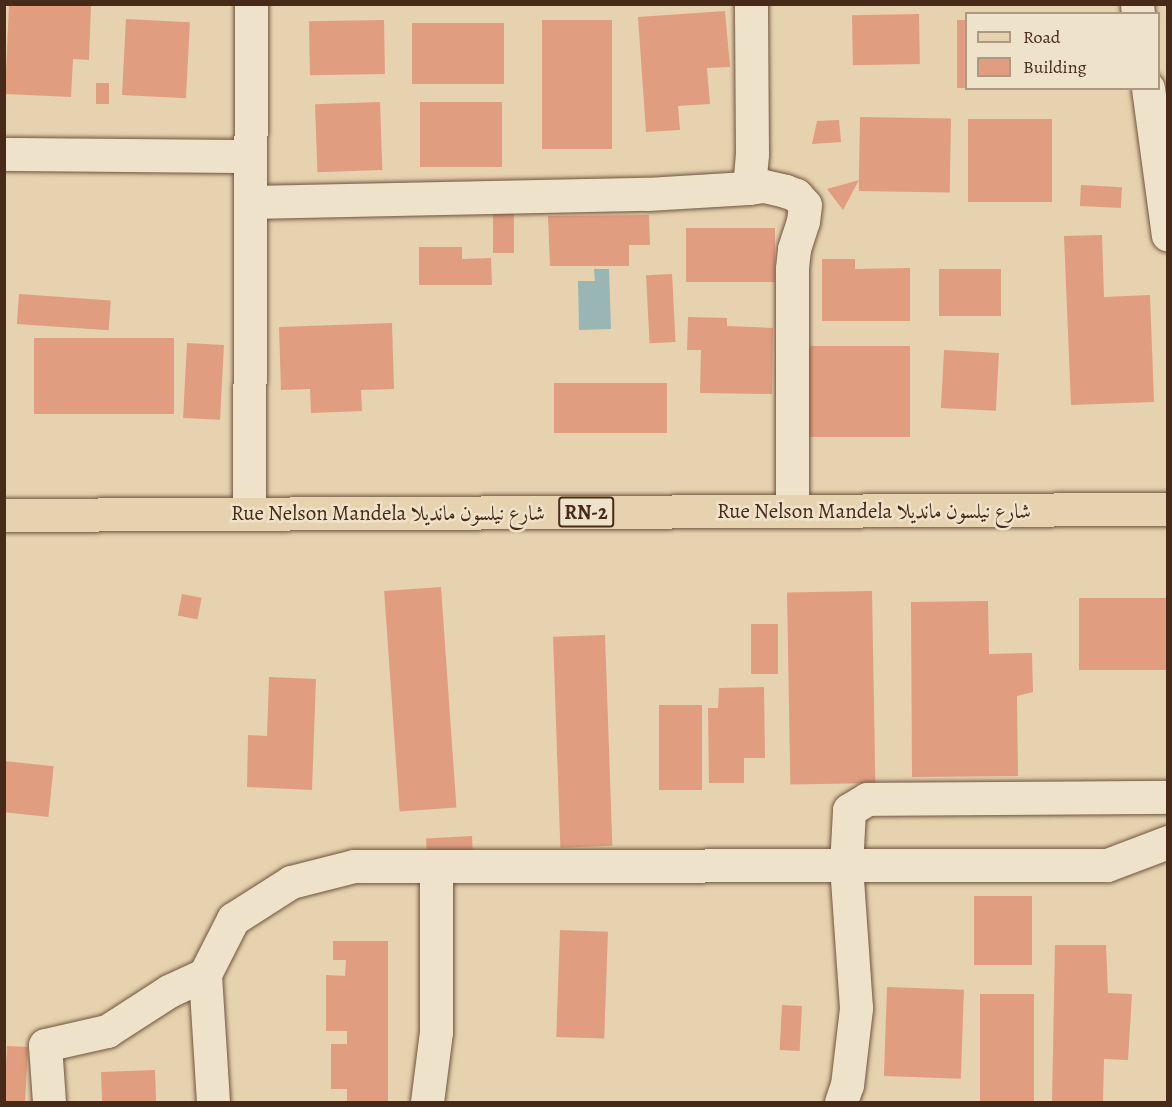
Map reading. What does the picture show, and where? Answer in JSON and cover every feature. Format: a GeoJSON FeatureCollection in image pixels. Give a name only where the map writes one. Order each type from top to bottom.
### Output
{"type":"FeatureCollection","features":[{"type":"Feature","properties":{"kind":"main road","name":"Rue Nelson Mandela شارع نيلسون مانديلا"},"geometry":{"type":"LineString","coordinates":[[4,515],[1167,509]]}},
{"type":"Feature","properties":{"kind":"street"},"geometry":{"type":"LineString","coordinates":[[249,513],[251,4]]}},
{"type":"Feature","properties":{"kind":"street"},"geometry":{"type":"LineString","coordinates":[[748,188],[752,154],[751,4]]}},
{"type":"Feature","properties":{"kind":"street"},"geometry":{"type":"LineString","coordinates":[[1148,90],[1167,235]]}},
{"type":"Feature","properties":{"kind":"street"},"geometry":{"type":"LineString","coordinates":[[4,154],[250,156]]}},
{"type":"Feature","properties":{"kind":"street"},"geometry":{"type":"LineString","coordinates":[[251,202],[647,194],[764,186],[796,195],[805,205],[803,221],[794,249],[792,269],[792,511]]}},
{"type":"Feature","properties":{"kind":"street"},"geometry":{"type":"LineString","coordinates":[[841,1102],[848,1085],[856,1008],[846,866],[849,810],[867,799],[1167,797]]}},
{"type":"Feature","properties":{"kind":"street"},"geometry":{"type":"LineString","coordinates":[[213,1102],[205,974],[233,919],[291,882],[354,866],[1107,865],[1167,842]]}},
{"type":"Feature","properties":{"kind":"street"},"geometry":{"type":"LineString","coordinates":[[427,1102],[436,1032],[436,866]]}},
{"type":"Feature","properties":{"kind":"street"},"geometry":{"type":"LineString","coordinates":[[49,1102],[45,1045],[107,1030],[169,991],[205,974]]}},
{"type":"Feature","properties":{"kind":"water"},"geometry":{"type":"Polygon","coordinates":[[[594,269],[609,269],[611,329],[579,330],[578,281],[595,281],[594,269]]]}},
{"type":"Feature","properties":{"kind":"building"},"geometry":{"type":"Polygon","coordinates":[[[9,5],[91,5],[89,60],[73,59],[71,97],[5,94],[9,5]]]}},
{"type":"Feature","properties":{"kind":"building"},"geometry":{"type":"Polygon","coordinates":[[[725,11],[730,67],[707,68],[710,104],[678,106],[680,130],[646,132],[638,17],[725,11]]]}},
{"type":"Feature","properties":{"kind":"building"},"geometry":{"type":"Polygon","coordinates":[[[919,14],[920,64],[853,65],[852,15],[919,14]]]}},
{"type":"Feature","properties":{"kind":"building"},"geometry":{"type":"Polygon","coordinates":[[[126,19],[190,22],[186,98],[122,95],[126,19]]]}},
{"type":"Feature","properties":{"kind":"building"},"geometry":{"type":"Polygon","coordinates":[[[384,20],[385,74],[310,75],[309,21],[384,20]]]}},
{"type":"Feature","properties":{"kind":"building"},"geometry":{"type":"Polygon","coordinates":[[[542,20],[612,20],[612,149],[542,149],[542,20]]]}},
{"type":"Feature","properties":{"kind":"building"},"geometry":{"type":"Polygon","coordinates":[[[957,20],[965,20],[965,88],[957,88],[957,20]]]}},
{"type":"Feature","properties":{"kind":"building"},"geometry":{"type":"Polygon","coordinates":[[[412,23],[504,23],[504,84],[412,84],[412,23]]]}},
{"type":"Feature","properties":{"kind":"building"},"geometry":{"type":"Polygon","coordinates":[[[96,83],[109,83],[109,104],[96,104],[96,83]]]}},
{"type":"Feature","properties":{"kind":"building"},"geometry":{"type":"Polygon","coordinates":[[[380,102],[382,170],[317,172],[315,104],[380,102]]]}},
{"type":"Feature","properties":{"kind":"building"},"geometry":{"type":"Polygon","coordinates":[[[420,102],[502,102],[502,167],[420,167],[420,102]]]}},
{"type":"Feature","properties":{"kind":"building"},"geometry":{"type":"Polygon","coordinates":[[[860,117],[951,119],[950,193],[859,191],[860,117]]]}},
{"type":"Feature","properties":{"kind":"building"},"geometry":{"type":"Polygon","coordinates":[[[968,119],[1052,119],[1052,202],[968,202],[968,119]]]}},
{"type":"Feature","properties":{"kind":"building"},"geometry":{"type":"Polygon","coordinates":[[[839,120],[841,142],[812,144],[817,121],[839,120]]]}},
{"type":"Feature","properties":{"kind":"building"},"geometry":{"type":"Polygon","coordinates":[[[859,180],[843,210],[827,189],[859,180]]]}},
{"type":"Feature","properties":{"kind":"building"},"geometry":{"type":"Polygon","coordinates":[[[1081,185],[1122,187],[1121,208],[1080,206],[1081,185]]]}},
{"type":"Feature","properties":{"kind":"building"},"geometry":{"type":"Polygon","coordinates":[[[493,214],[514,214],[514,253],[493,253],[493,214]]]}},
{"type":"Feature","properties":{"kind":"building"},"geometry":{"type":"Polygon","coordinates":[[[649,215],[650,245],[629,245],[629,266],[550,266],[548,216],[649,215]]]}},
{"type":"Feature","properties":{"kind":"building"},"geometry":{"type":"Polygon","coordinates":[[[686,228],[775,228],[775,282],[686,282],[686,228]]]}},
{"type":"Feature","properties":{"kind":"building"},"geometry":{"type":"Polygon","coordinates":[[[1102,235],[1104,297],[1150,295],[1154,402],[1071,405],[1064,236],[1102,235]]]}},
{"type":"Feature","properties":{"kind":"building"},"geometry":{"type":"Polygon","coordinates":[[[419,247],[462,247],[462,259],[491,258],[492,285],[419,285],[419,247]]]}},
{"type":"Feature","properties":{"kind":"building"},"geometry":{"type":"Polygon","coordinates":[[[822,259],[855,259],[855,269],[910,268],[910,321],[822,321],[822,259]]]}},
{"type":"Feature","properties":{"kind":"building"},"geometry":{"type":"Polygon","coordinates":[[[939,269],[1001,269],[1001,316],[939,316],[939,269]]]}},
{"type":"Feature","properties":{"kind":"building"},"geometry":{"type":"Polygon","coordinates":[[[672,274],[676,342],[650,343],[646,275],[672,274]]]}},
{"type":"Feature","properties":{"kind":"building"},"geometry":{"type":"Polygon","coordinates":[[[19,294],[111,300],[109,330],[17,324],[19,294]]]}},
{"type":"Feature","properties":{"kind":"building"},"geometry":{"type":"Polygon","coordinates":[[[688,317],[727,318],[727,326],[773,328],[772,394],[700,393],[701,350],[687,350],[688,317]]]}},
{"type":"Feature","properties":{"kind":"building"},"geometry":{"type":"Polygon","coordinates":[[[392,323],[394,389],[361,390],[362,411],[311,413],[310,389],[281,390],[279,327],[392,323]]]}},
{"type":"Feature","properties":{"kind":"building"},"geometry":{"type":"Polygon","coordinates":[[[34,338],[174,338],[174,414],[34,414],[34,338]]]}},
{"type":"Feature","properties":{"kind":"building"},"geometry":{"type":"Polygon","coordinates":[[[187,343],[224,345],[220,420],[183,418],[187,343]]]}},
{"type":"Feature","properties":{"kind":"building"},"geometry":{"type":"Polygon","coordinates":[[[809,346],[910,346],[910,437],[809,437],[809,346]]]}},
{"type":"Feature","properties":{"kind":"building"},"geometry":{"type":"Polygon","coordinates":[[[944,350],[999,353],[996,411],[941,408],[944,350]]]}},
{"type":"Feature","properties":{"kind":"building"},"geometry":{"type":"Polygon","coordinates":[[[554,383],[667,383],[667,433],[554,433],[554,383]]]}},
{"type":"Feature","properties":{"kind":"building"},"geometry":{"type":"Polygon","coordinates":[[[441,587],[456,807],[400,811],[384,591],[441,587]]]}},
{"type":"Feature","properties":{"kind":"building"},"geometry":{"type":"Polygon","coordinates":[[[872,591],[875,783],[790,784],[787,592],[872,591]]]}},
{"type":"Feature","properties":{"kind":"building"},"geometry":{"type":"Polygon","coordinates":[[[182,594],[202,598],[197,619],[178,616],[182,594]]]}},
{"type":"Feature","properties":{"kind":"building"},"geometry":{"type":"Polygon","coordinates":[[[1079,598],[1168,598],[1168,670],[1079,670],[1079,598]]]}},
{"type":"Feature","properties":{"kind":"building"},"geometry":{"type":"Polygon","coordinates":[[[988,601],[989,654],[1032,653],[1033,692],[1017,696],[1018,776],[912,777],[911,602],[988,601]]]}},
{"type":"Feature","properties":{"kind":"building"},"geometry":{"type":"Polygon","coordinates":[[[751,624],[778,624],[778,674],[751,674],[751,624]]]}},
{"type":"Feature","properties":{"kind":"building"},"geometry":{"type":"Polygon","coordinates":[[[605,635],[612,846],[560,848],[553,637],[605,635]]]}},
{"type":"Feature","properties":{"kind":"building"},"geometry":{"type":"Polygon","coordinates":[[[269,677],[316,679],[312,790],[247,787],[248,735],[267,736],[269,677]]]}},
{"type":"Feature","properties":{"kind":"building"},"geometry":{"type":"Polygon","coordinates":[[[764,687],[765,758],[744,758],[744,783],[709,783],[708,708],[718,708],[719,688],[764,687]]]}},
{"type":"Feature","properties":{"kind":"building"},"geometry":{"type":"Polygon","coordinates":[[[659,705],[702,705],[702,790],[659,790],[659,705]]]}},
{"type":"Feature","properties":{"kind":"building"},"geometry":{"type":"Polygon","coordinates":[[[4,761],[54,766],[48,817],[4,812],[4,761]]]}},
{"type":"Feature","properties":{"kind":"building"},"geometry":{"type":"Polygon","coordinates":[[[472,836],[473,853],[427,855],[426,838],[472,836]]]}},
{"type":"Feature","properties":{"kind":"building"},"geometry":{"type":"Polygon","coordinates":[[[974,896],[1032,896],[1032,965],[974,965],[974,896]]]}},
{"type":"Feature","properties":{"kind":"building"},"geometry":{"type":"Polygon","coordinates":[[[560,930],[608,932],[604,1039],[556,1037],[560,930]]]}},
{"type":"Feature","properties":{"kind":"building"},"geometry":{"type":"Polygon","coordinates":[[[333,941],[388,941],[388,1102],[347,1102],[347,1089],[331,1089],[331,1044],[347,1044],[347,1031],[326,1031],[326,975],[345,976],[346,960],[333,960],[333,941]]]}},
{"type":"Feature","properties":{"kind":"building"},"geometry":{"type":"Polygon","coordinates":[[[1055,945],[1106,945],[1108,993],[1132,994],[1128,1060],[1104,1059],[1103,1102],[1052,1102],[1055,945]]]}},
{"type":"Feature","properties":{"kind":"building"},"geometry":{"type":"Polygon","coordinates":[[[887,987],[964,990],[961,1079],[884,1076],[887,987]]]}},
{"type":"Feature","properties":{"kind":"building"},"geometry":{"type":"Polygon","coordinates":[[[980,994],[1034,994],[1034,1102],[980,1102],[980,994]]]}},
{"type":"Feature","properties":{"kind":"building"},"geometry":{"type":"Polygon","coordinates":[[[782,1005],[802,1006],[800,1051],[780,1050],[782,1005]]]}},
{"type":"Feature","properties":{"kind":"building"},"geometry":{"type":"Polygon","coordinates":[[[7,1046],[28,1047],[25,1102],[4,1102],[7,1046]]]}},
{"type":"Feature","properties":{"kind":"building"},"geometry":{"type":"Polygon","coordinates":[[[155,1070],[156,1102],[102,1102],[101,1072],[155,1070]]]}}]}
